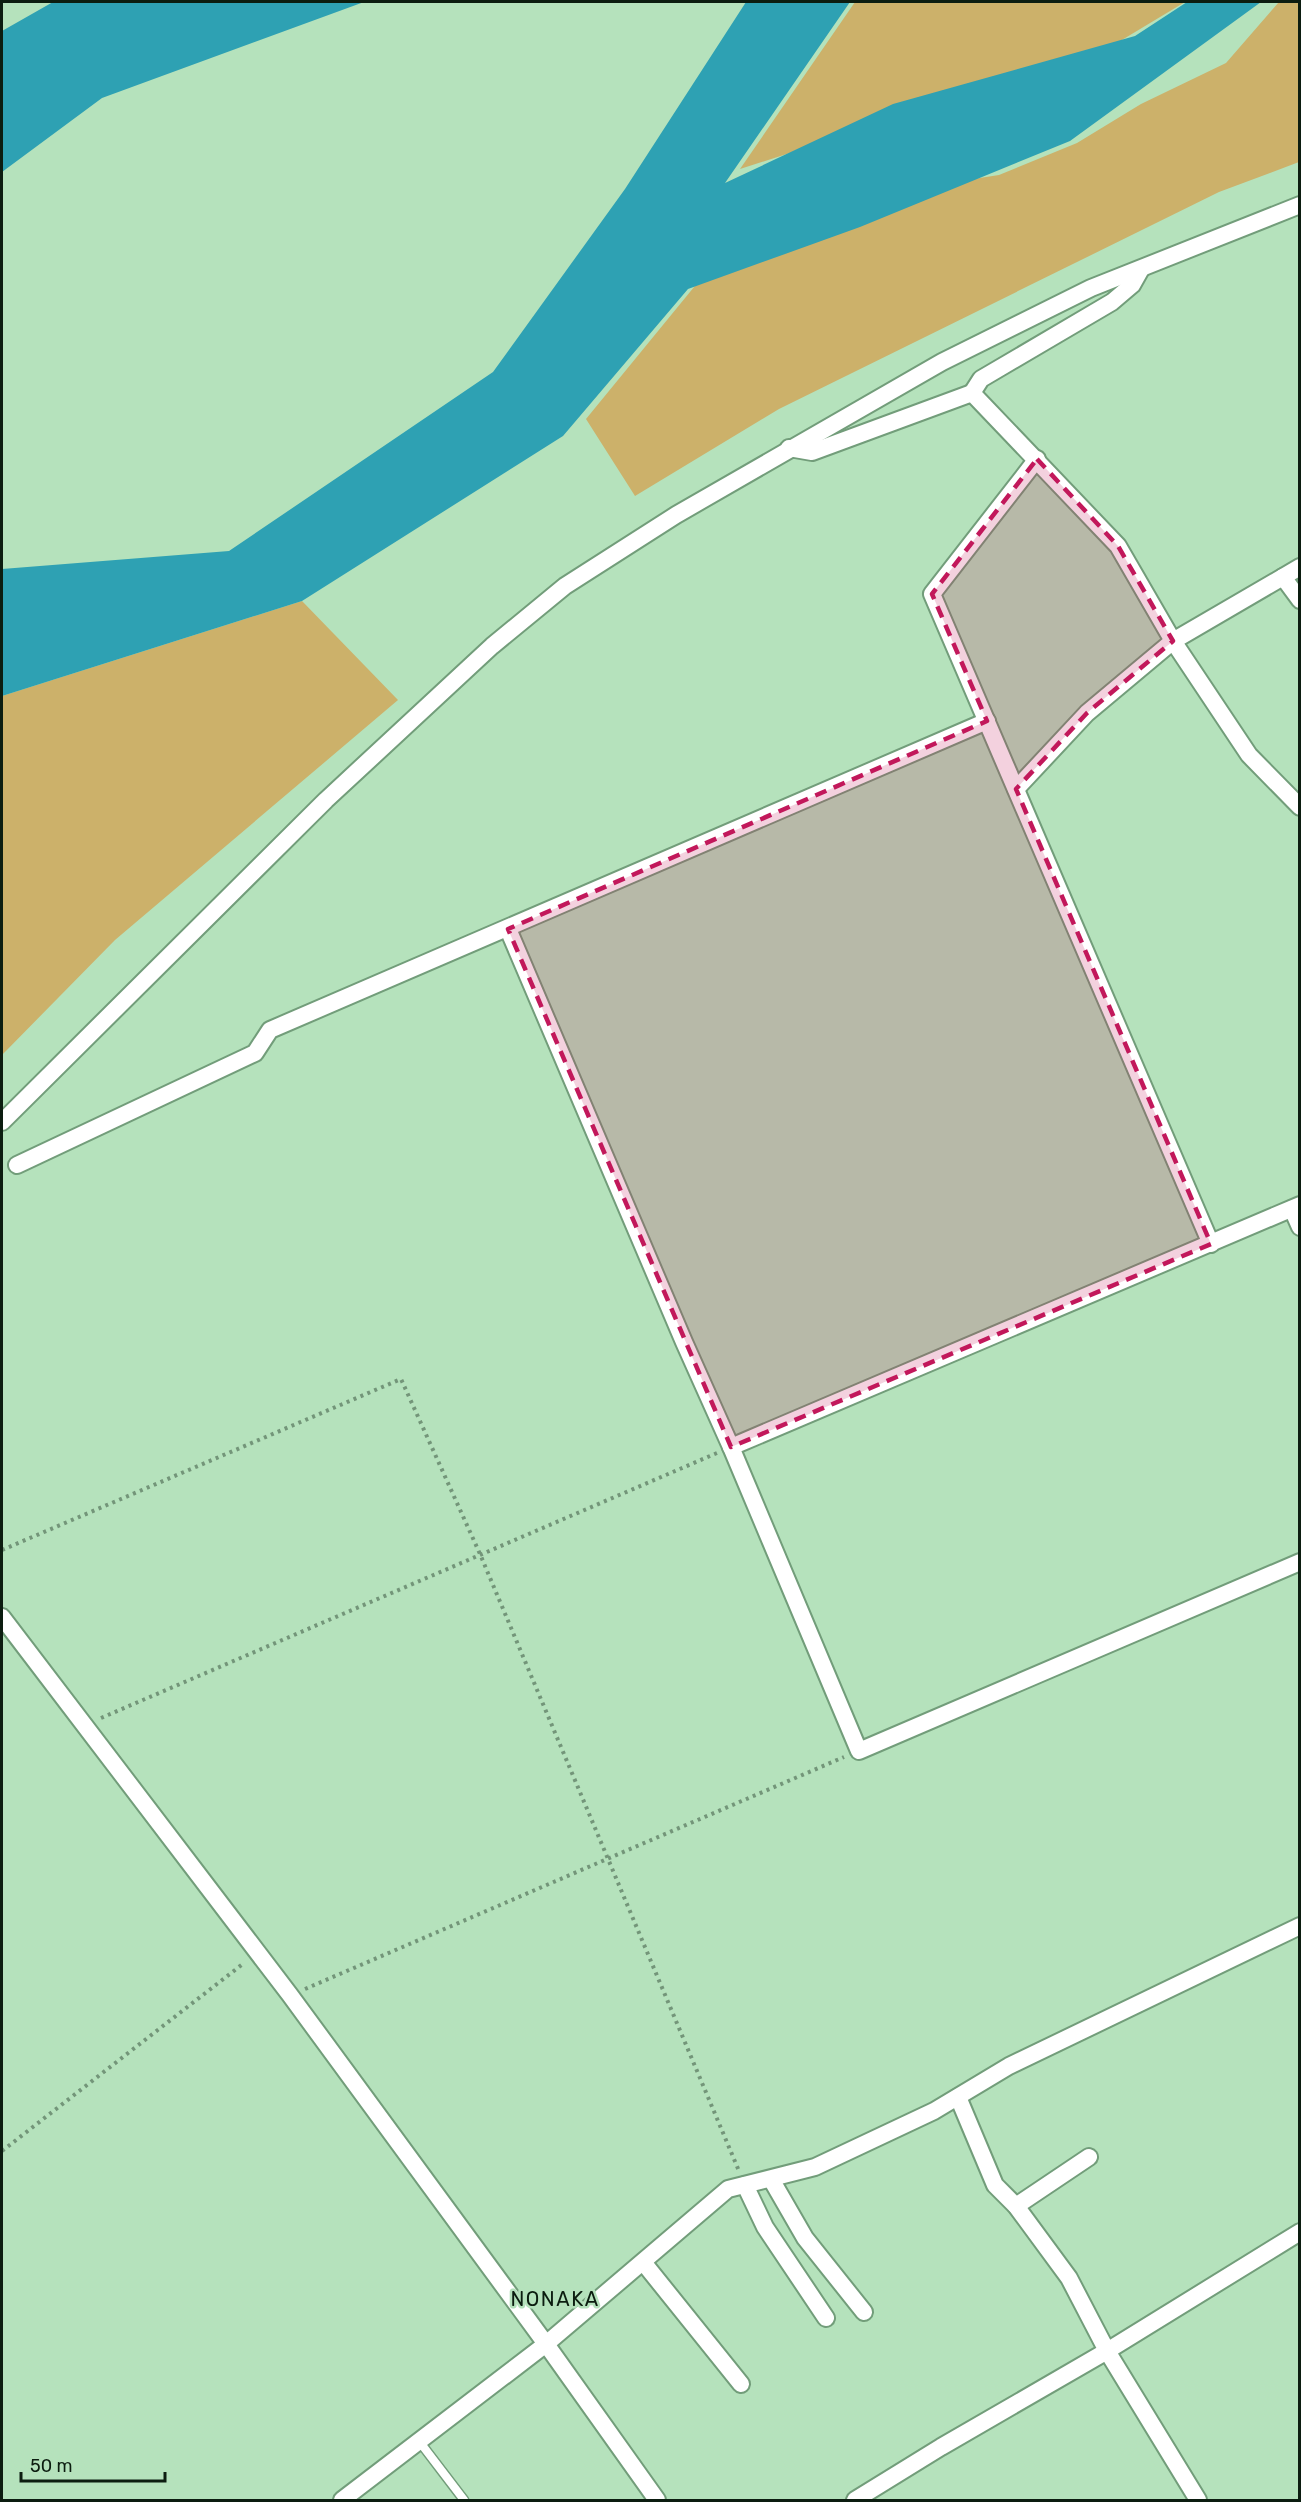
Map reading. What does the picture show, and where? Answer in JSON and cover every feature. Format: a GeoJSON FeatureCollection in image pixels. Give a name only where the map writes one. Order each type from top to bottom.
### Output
{"type":"FeatureCollection","features":[{"type":"Feature","properties":{"kind":"street"},"geometry":{"type":"LineString","coordinates":[[2,1122],[326,800],[492,646],[565,586],[676,515],[942,362],[1091,288],[1299,205]]}},
{"type":"Feature","properties":{"kind":"street"},"geometry":{"type":"LineString","coordinates":[[789,448],[812,452],[972,393],[981,379],[1112,302],[1132,285],[1141,269]]}},
{"type":"Feature","properties":{"kind":"street"},"geometry":{"type":"LineString","coordinates":[[972,393],[1118,546],[1173,641],[1249,755],[1299,807]]}},
{"type":"Feature","properties":{"kind":"street"},"geometry":{"type":"LineString","coordinates":[[1037,459],[932,594],[1211,1244]]}},
{"type":"Feature","properties":{"kind":"street"},"geometry":{"type":"LineString","coordinates":[[1016,789],[1087,713],[1173,641],[1299,567]]}},
{"type":"Feature","properties":{"kind":"street"},"geometry":{"type":"LineString","coordinates":[[1283,576],[1299,600]]}},
{"type":"Feature","properties":{"kind":"street"},"geometry":{"type":"LineString","coordinates":[[17,1165],[255,1053],[270,1030],[987,721]]}},
{"type":"Feature","properties":{"kind":"street"},"geometry":{"type":"LineString","coordinates":[[508,929],[684,1342],[731,1446],[859,1750],[1299,1562]]}},
{"type":"Feature","properties":{"kind":"street"},"geometry":{"type":"LineString","coordinates":[[731,1446],[1296,1207],[1299,1227]]}},
{"type":"Feature","properties":{"kind":"street"},"geometry":{"type":"LineString","coordinates":[[2,1617],[290,1995],[546,2344],[657,2500]]}},
{"type":"Feature","properties":{"kind":"street"},"geometry":{"type":"LineString","coordinates":[[342,2500],[546,2344],[728,2189],[815,2167],[934,2112],[1009,2066],[1299,1926]]}},
{"type":"Feature","properties":{"kind":"street"},"geometry":{"type":"LineString","coordinates":[[958,2097],[995,2186],[1016,2206],[1069,2278],[1107,2351],[1198,2500]]}},
{"type":"Feature","properties":{"kind":"street"},"geometry":{"type":"LineString","coordinates":[[1016,2206],[1089,2157]]}},
{"type":"Feature","properties":{"kind":"street"},"geometry":{"type":"LineString","coordinates":[[771,2179],[805,2238],[864,2312]]}},
{"type":"Feature","properties":{"kind":"street"},"geometry":{"type":"LineString","coordinates":[[745,2185],[765,2227],[826,2318]]}},
{"type":"Feature","properties":{"kind":"street"},"geometry":{"type":"LineString","coordinates":[[855,2500],[941,2447],[1107,2351],[1299,2232]]}},
{"type":"Feature","properties":{"kind":"street"},"geometry":{"type":"LineString","coordinates":[[643,2262],[741,2384]]}},
{"type":"Feature","properties":{"kind":"lane"},"geometry":{"type":"LineString","coordinates":[[419,2441],[464,2500]]}},
{"type":"Feature","properties":{"kind":"path"},"geometry":{"type":"LineString","coordinates":[[2,1550],[401,1379],[480,1554],[745,2185]]}},
{"type":"Feature","properties":{"kind":"path"},"geometry":{"type":"LineString","coordinates":[[84,1726],[731,1446]]}},
{"type":"Feature","properties":{"kind":"path"},"geometry":{"type":"LineString","coordinates":[[290,1995],[859,1750]]}},
{"type":"Feature","properties":{"kind":"path"},"geometry":{"type":"LineString","coordinates":[[2,2151],[257,1953]]}},
{"type":"Feature","properties":{"kind":"highlighted area"},"geometry":{"type":"Polygon","coordinates":[[[1037,459],[1118,546],[1173,641],[1087,713],[1016,789],[1211,1244],[731,1447],[508,929],[987,721],[932,594],[1037,459]]]}},
{"type":"Feature","properties":{"kind":"shaded area"},"geometry":{"type":"Polygon","coordinates":[[[855,2],[1185,2],[1082,64],[889,121],[740,169],[855,2]]]}},
{"type":"Feature","properties":{"kind":"shaded area"},"geometry":{"type":"Polygon","coordinates":[[[1279,2],[1299,2],[1299,162],[1219,192],[779,409],[635,496],[586,419],[744,226],[844,199],[999,175],[1077,143],[1141,104],[1226,63],[1279,2]]]}},
{"type":"Feature","properties":{"kind":"shaded area"},"geometry":{"type":"Polygon","coordinates":[[[302,601],[398,700],[115,940],[2,1055],[2,696],[302,601]]]}},
{"type":"Feature","properties":{"kind":"water"},"geometry":{"type":"Polygon","coordinates":[[[53,2],[364,2],[102,98],[2,172],[2,31],[53,2]]]}},
{"type":"Feature","properties":{"kind":"water"},"geometry":{"type":"Polygon","coordinates":[[[746,2],[850,2],[725,183],[893,104],[1135,36],[1187,2],[1261,2],[1070,141],[860,227],[688,289],[563,436],[302,601],[2,696],[2,569],[229,551],[493,372],[625,189],[746,2]]]}},
{"type":"Feature","properties":{"kind":"district","name":"NONAKA"},"geometry":{"type":"Point","coordinates":[555,2299]}}]}
